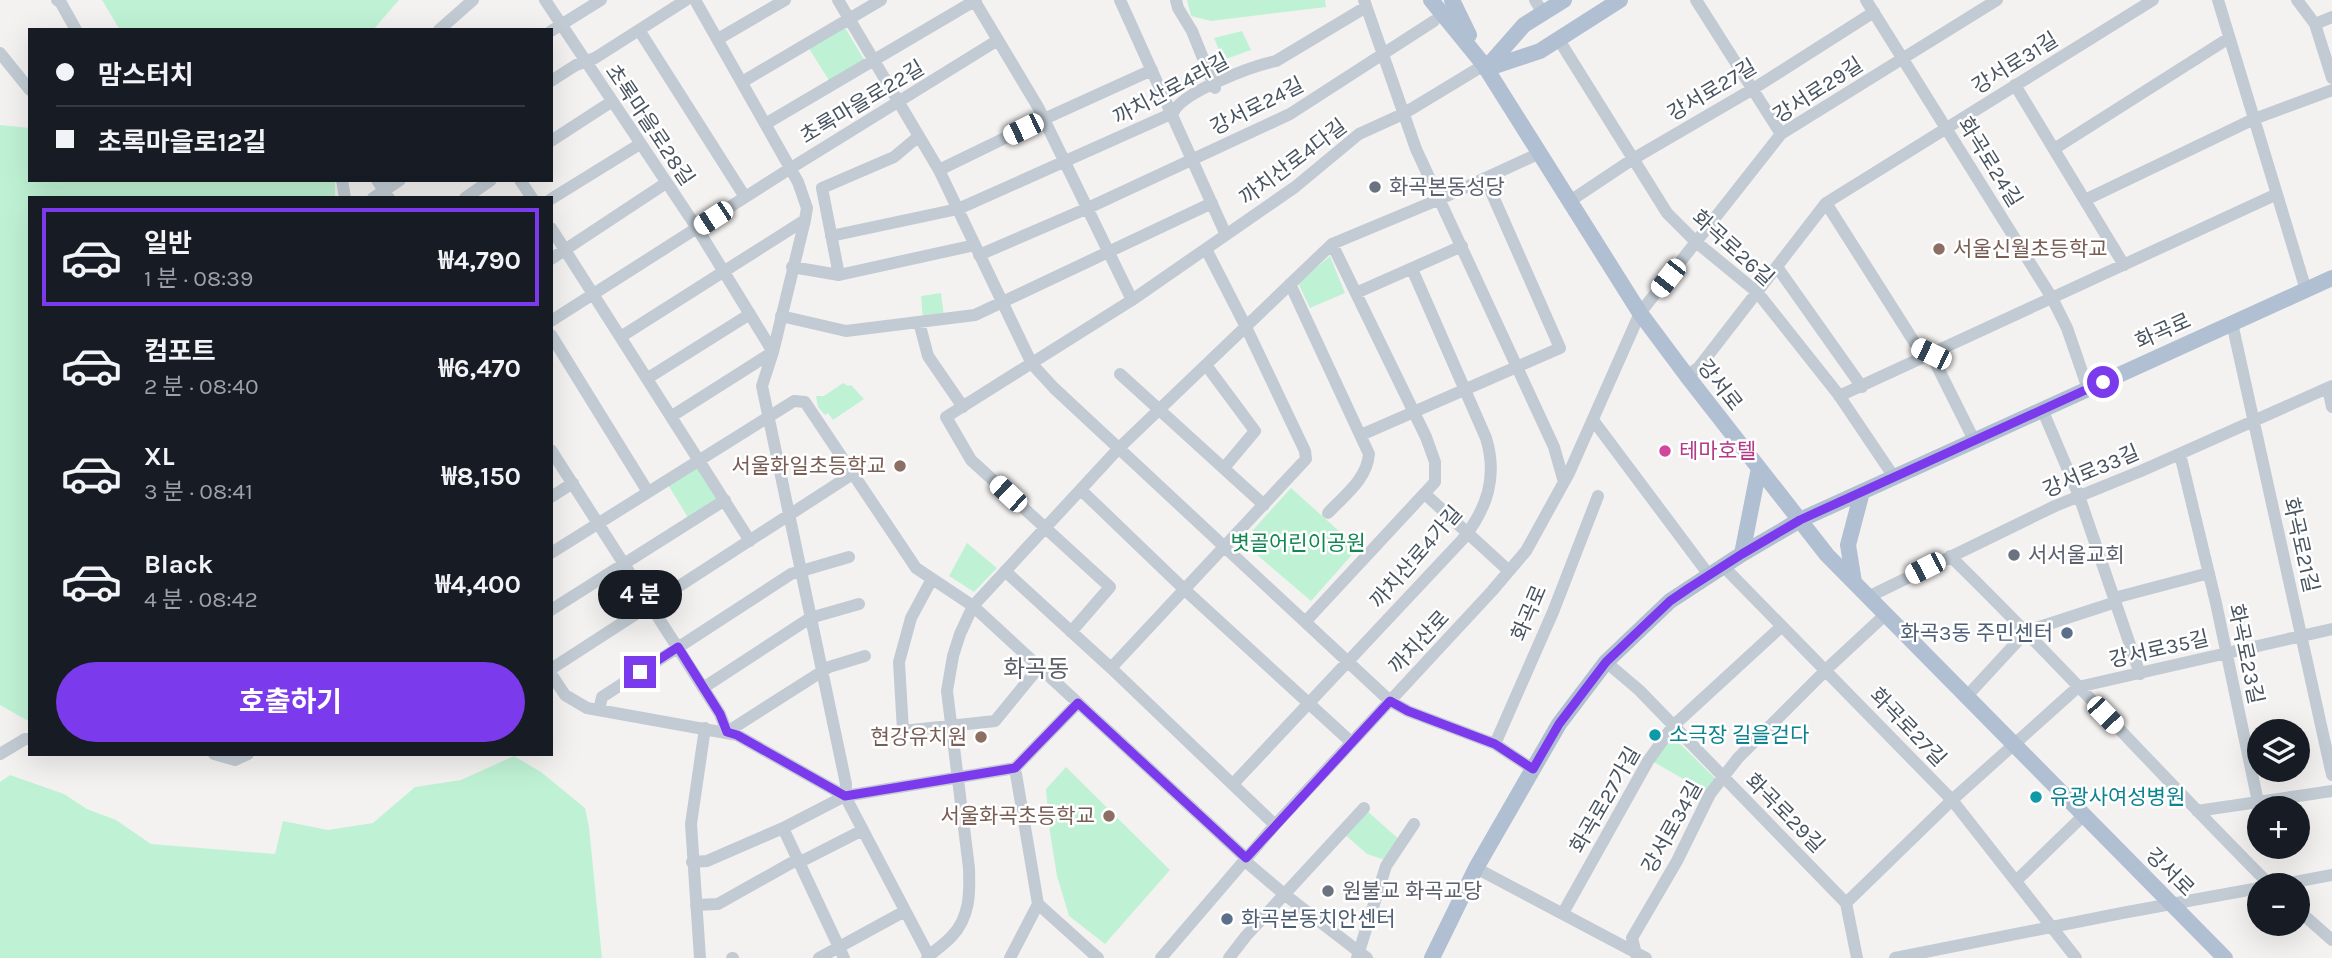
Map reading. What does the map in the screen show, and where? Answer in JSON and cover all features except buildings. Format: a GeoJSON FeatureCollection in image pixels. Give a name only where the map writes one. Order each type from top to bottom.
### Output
{"type":"FeatureCollection","features":[{"type":"Feature","properties":{"kind":"main road","name":"강서로"},"geometry":{"type":"LineString","coordinates":[[1431,0],[1485,67],[1640,313],[1827,555],[2225,958]]}},
{"type":"Feature","properties":{"kind":"main road","name":"강서로"},"geometry":{"type":"LineString","coordinates":[[1452,0],[1485,67]]}},
{"type":"Feature","properties":{"kind":"main road"},"geometry":{"type":"LineString","coordinates":[[1485,67],[1539,7],[1564,0]]}},
{"type":"Feature","properties":{"kind":"main road"},"geometry":{"type":"LineString","coordinates":[[1485,67],[1540,51],[1620,0]]}},
{"type":"Feature","properties":{"kind":"main road","name":"화곡로"},"geometry":{"type":"LineString","coordinates":[[1432,958],[1476,867],[1559,724],[1606,662],[1670,601],[1800,520],[2332,278]]}},
{"type":"Feature","properties":{"kind":"main road"},"geometry":{"type":"LineString","coordinates":[[1742,554],[1759,468]]}},
{"type":"Feature","properties":{"kind":"main road"},"geometry":{"type":"LineString","coordinates":[[1854,582],[1848,545],[1862,492]]}},
{"type":"Feature","properties":{"kind":"street"},"geometry":{"type":"LineString","coordinates":[[57,0],[75,28]]}},
{"type":"Feature","properties":{"kind":"street"},"geometry":{"type":"LineString","coordinates":[[441,28],[473,0]]}},
{"type":"Feature","properties":{"kind":"street","name":"초록마을로28길"},"geometry":{"type":"LineString","coordinates":[[545,0],[556,28],[584,62],[640,144],[773,352]]}},
{"type":"Feature","properties":{"kind":"street"},"geometry":{"type":"LineString","coordinates":[[556,28],[601,0]]}},
{"type":"Feature","properties":{"kind":"street","name":"초록마을로28길"},"geometry":{"type":"LineString","coordinates":[[584,62],[595,58],[686,0]]}},
{"type":"Feature","properties":{"kind":"street"},"geometry":{"type":"LineString","coordinates":[[695,0],[791,168],[807,208],[773,352],[762,386],[767,418],[846,784],[845,796],[928,957],[954,935],[966,915],[970,896],[970,868],[947,691],[953,656],[973,606],[1119,449],[1332,244],[1540,153]]}},
{"type":"Feature","properties":{"kind":"street"},"geometry":{"type":"LineString","coordinates":[[718,39],[785,0]]}},
{"type":"Feature","properties":{"kind":"street"},"geometry":{"type":"LineString","coordinates":[[838,0],[939,170],[1032,364],[1054,388],[1390,701],[1408,711],[1495,744],[1533,769]]}},
{"type":"Feature","properties":{"kind":"street"},"geometry":{"type":"LineString","coordinates":[[743,82],[881,0]]}},
{"type":"Feature","properties":{"kind":"street"},"geometry":{"type":"LineString","coordinates":[[766,123],[975,0],[1044,119],[1132,300]]}},
{"type":"Feature","properties":{"kind":"street"},"geometry":{"type":"LineString","coordinates":[[1120,0],[1226,235]]}},
{"type":"Feature","properties":{"kind":"street"},"geometry":{"type":"LineString","coordinates":[[1176,0],[1214,86]]}},
{"type":"Feature","properties":{"kind":"street"},"geometry":{"type":"LineString","coordinates":[[1696,0],[1781,134]]}},
{"type":"Feature","properties":{"kind":"street","name":"화곡로24길"},"geometry":{"type":"LineString","coordinates":[[1866,0],[2052,298],[2067,328],[2088,389]]}},
{"type":"Feature","properties":{"kind":"street","name":"강서로29길"},"geometry":{"type":"LineString","coordinates":[[1640,313],[1781,134],[1997,0]]}},
{"type":"Feature","properties":{"kind":"street","name":"강서로31길"},"geometry":{"type":"LineString","coordinates":[[1687,376],[1699,367],[1826,204],[2153,0]]}},
{"type":"Feature","properties":{"kind":"street"},"geometry":{"type":"LineString","coordinates":[[2218,0],[2306,290]]}},
{"type":"Feature","properties":{"kind":"street"},"geometry":{"type":"LineString","coordinates":[[2297,0],[2315,24],[2332,78]]}},
{"type":"Feature","properties":{"kind":"street"},"geometry":{"type":"LineString","coordinates":[[1365,4],[1416,149],[1554,447],[1564,482]]}},
{"type":"Feature","properties":{"kind":"street","name":"까치산로4라길"},"geometry":{"type":"LineString","coordinates":[[831,236],[958,209],[1065,163],[1172,113],[1176,105],[1214,86],[1262,64],[1276,61],[1365,4]]}},
{"type":"Feature","properties":{"kind":"street","name":"강서로27길"},"geometry":{"type":"LineString","coordinates":[[1570,201],[1633,159],[1753,89],[1874,12]]}},
{"type":"Feature","properties":{"kind":"street"},"geometry":{"type":"LineString","coordinates":[[2315,24],[2332,17]]}},
{"type":"Feature","properties":{"kind":"street","name":"강서로24길"},"geometry":{"type":"LineString","coordinates":[[839,275],[977,250],[1088,208],[1290,114],[1434,20]]}},
{"type":"Feature","properties":{"kind":"street"},"geometry":{"type":"LineString","coordinates":[[639,30],[746,197]]}},
{"type":"Feature","properties":{"kind":"street"},"geometry":{"type":"LineString","coordinates":[[2053,149],[2229,38]]}},
{"type":"Feature","properties":{"kind":"street","name":"초록마을로22길"},"geometry":{"type":"LineString","coordinates":[[553,320],[998,40]]}},
{"type":"Feature","properties":{"kind":"street","name":"화곡로26길"},"geometry":{"type":"LineString","coordinates":[[1559,40],[1667,213],[1696,242],[1757,292],[1839,396],[1894,477]]}},
{"type":"Feature","properties":{"kind":"street"},"geometry":{"type":"LineString","coordinates":[[0,53],[24,70]]}},
{"type":"Feature","properties":{"kind":"street"},"geometry":{"type":"LineString","coordinates":[[553,80],[584,62]]}},
{"type":"Feature","properties":{"kind":"street","name":"까치산로4다길"},"geometry":{"type":"LineString","coordinates":[[1045,528],[971,460],[946,417],[1132,300],[1295,187],[1359,134],[1403,114],[1485,67]]}},
{"type":"Feature","properties":{"kind":"street"},"geometry":{"type":"LineString","coordinates":[[939,170],[1152,70]]}},
{"type":"Feature","properties":{"kind":"street"},"geometry":{"type":"LineString","coordinates":[[2015,85],[2124,265]]}},
{"type":"Feature","properties":{"kind":"street"},"geometry":{"type":"LineString","coordinates":[[2085,200],[2254,119],[2332,90]]}},
{"type":"Feature","properties":{"kind":"street"},"geometry":{"type":"LineString","coordinates":[[553,140],[611,102]]}},
{"type":"Feature","properties":{"kind":"street"},"geometry":{"type":"LineString","coordinates":[[792,267],[839,275],[822,188],[894,157],[919,136]]}},
{"type":"Feature","properties":{"kind":"street"},"geometry":{"type":"LineString","coordinates":[[553,198],[640,144]]}},
{"type":"Feature","properties":{"kind":"street"},"geometry":{"type":"LineString","coordinates":[[1361,435],[1560,348],[1485,178]]}},
{"type":"Feature","properties":{"kind":"street"},"geometry":{"type":"LineString","coordinates":[[381,192],[397,182]]}},
{"type":"Feature","properties":{"kind":"street"},"geometry":{"type":"LineString","coordinates":[[468,196],[488,182]]}},
{"type":"Feature","properties":{"kind":"street"},"geometry":{"type":"LineString","coordinates":[[553,258],[666,183]]}},
{"type":"Feature","properties":{"kind":"street"},"geometry":{"type":"LineString","coordinates":[[1839,396],[2277,194]]}},
{"type":"Feature","properties":{"kind":"street"},"geometry":{"type":"LineString","coordinates":[[781,316],[846,331],[975,315],[1212,203]]}},
{"type":"Feature","properties":{"kind":"street"},"geometry":{"type":"LineString","coordinates":[[1826,204],[1918,348],[1931,354],[1974,440]]}},
{"type":"Feature","properties":{"kind":"street"},"geometry":{"type":"LineString","coordinates":[[622,336],[805,220]]}},
{"type":"Feature","properties":{"kind":"street"},"geometry":{"type":"LineString","coordinates":[[553,231],[750,541]]}},
{"type":"Feature","properties":{"kind":"street"},"geometry":{"type":"LineString","coordinates":[[1306,621],[1435,482],[1435,462],[1414,411],[1332,244]]}},
{"type":"Feature","properties":{"kind":"street"},"geometry":{"type":"LineString","coordinates":[[1356,293],[1462,246]]}},
{"type":"Feature","properties":{"kind":"street"},"geometry":{"type":"LineString","coordinates":[[1111,668],[1306,459],[1305,451],[1206,248]]}},
{"type":"Feature","properties":{"kind":"street"},"geometry":{"type":"LineString","coordinates":[[1777,267],[1862,387]]}},
{"type":"Feature","properties":{"kind":"street","name":"까치산로4가길"},"geometry":{"type":"LineString","coordinates":[[1233,784],[1468,532],[1490,490],[1492,458],[1486,438],[1412,269]]}},
{"type":"Feature","properties":{"kind":"street"},"geometry":{"type":"LineString","coordinates":[[1290,284],[1369,454],[1363,476],[1328,513]]}},
{"type":"Feature","properties":{"kind":"street","name":"까치산로"},"geometry":{"type":"LineString","coordinates":[[1161,958],[1275,825],[1526,551],[1564,482],[1640,313]]}},
{"type":"Feature","properties":{"kind":"street"},"geometry":{"type":"LineString","coordinates":[[648,378],[750,314]]}},
{"type":"Feature","properties":{"kind":"street"},"geometry":{"type":"LineString","coordinates":[[919,322],[928,356],[963,407]]}},
{"type":"Feature","properties":{"kind":"street","name":"화곡로21길"},"geometry":{"type":"LineString","coordinates":[[2232,323],[2332,775]]}},
{"type":"Feature","properties":{"kind":"street"},"geometry":{"type":"LineString","coordinates":[[553,338],[648,492]]}},
{"type":"Feature","properties":{"kind":"street"},"geometry":{"type":"LineString","coordinates":[[672,416],[773,352]]}},
{"type":"Feature","properties":{"kind":"street"},"geometry":{"type":"LineString","coordinates":[[1206,365],[1255,431],[1224,468]]}},
{"type":"Feature","properties":{"kind":"street"},"geometry":{"type":"LineString","coordinates":[[1120,374],[1264,505]]}},
{"type":"Feature","properties":{"kind":"street"},"geometry":{"type":"LineString","coordinates":[[2330,387],[2332,407]]}},
{"type":"Feature","properties":{"kind":"street","name":"강서로33길"},"geometry":{"type":"LineString","coordinates":[[1868,597],[2079,496],[2330,387]]}},
{"type":"Feature","properties":{"kind":"street"},"geometry":{"type":"LineString","coordinates":[[553,552],[794,401],[805,402],[916,568],[973,606],[1245,859],[1361,956],[1386,866],[1414,824]]}},
{"type":"Feature","properties":{"kind":"street"},"geometry":{"type":"LineString","coordinates":[[2042,410],[2079,496],[2140,674]]}},
{"type":"Feature","properties":{"kind":"street"},"geometry":{"type":"LineString","coordinates":[[1593,419],[1709,575]]}},
{"type":"Feature","properties":{"kind":"street"},"geometry":{"type":"LineString","coordinates":[[553,453],[720,714],[727,732]]}},
{"type":"Feature","properties":{"kind":"street","name":"화곡로23길"},"geometry":{"type":"LineString","coordinates":[[2180,454],[2209,573],[2257,796]]}},
{"type":"Feature","properties":{"kind":"street"},"geometry":{"type":"LineString","coordinates":[[553,670],[854,474]]}},
{"type":"Feature","properties":{"kind":"street"},"geometry":{"type":"LineString","coordinates":[[553,496],[573,483]]}},
{"type":"Feature","properties":{"kind":"street"},"geometry":{"type":"LineString","coordinates":[[1081,490],[1185,590],[1351,742]]}},
{"type":"Feature","properties":{"kind":"street"},"geometry":{"type":"LineString","coordinates":[[1425,494],[1509,571]]}},
{"type":"Feature","properties":{"kind":"street","name":"화곡로"},"geometry":{"type":"LineString","coordinates":[[1495,744],[1553,612],[1598,496]]}},
{"type":"Feature","properties":{"kind":"street"},"geometry":{"type":"LineString","coordinates":[[553,609],[725,500]]}},
{"type":"Feature","properties":{"kind":"street"},"geometry":{"type":"LineString","coordinates":[[1045,528],[1110,587],[1071,632]]}},
{"type":"Feature","properties":{"kind":"street"},"geometry":{"type":"LineString","coordinates":[[1950,556],[2259,873]]}},
{"type":"Feature","properties":{"kind":"street"},"geometry":{"type":"LineString","coordinates":[[599,710],[602,697],[791,574],[849,557]]}},
{"type":"Feature","properties":{"kind":"street","name":"화곡로27길"},"geometry":{"type":"LineString","coordinates":[[1723,566],[1952,800],[2076,958]]}},
{"type":"Feature","properties":{"kind":"street"},"geometry":{"type":"LineString","coordinates":[[1005,571],[1275,825]]}},
{"type":"Feature","properties":{"kind":"street"},"geometry":{"type":"LineString","coordinates":[[1967,696],[2026,631],[2115,600],[2209,573]]}},
{"type":"Feature","properties":{"kind":"street"},"geometry":{"type":"LineString","coordinates":[[932,579],[911,618],[899,662],[902,731],[995,721],[1040,666]]}},
{"type":"Feature","properties":{"kind":"street"},"geometry":{"type":"LineString","coordinates":[[703,688],[810,618],[859,604]]}},
{"type":"Feature","properties":{"kind":"street","name":"강서로34길"},"geometry":{"type":"LineString","coordinates":[[1640,956],[1632,938],[1677,861],[1710,794],[1738,758],[1886,614]]}},
{"type":"Feature","properties":{"kind":"street","name":"화곡로27가길"},"geometry":{"type":"LineString","coordinates":[[1563,914],[1648,761],[1673,726],[1782,626]]}},
{"type":"Feature","properties":{"kind":"street","name":"강서로35길"},"geometry":{"type":"LineString","coordinates":[[1846,903],[2013,743],[2078,687],[2332,629]]}},
{"type":"Feature","properties":{"kind":"street"},"geometry":{"type":"LineString","coordinates":[[727,732],[829,667],[865,656]]}},
{"type":"Feature","properties":{"kind":"street","name":"화곡로29길"},"geometry":{"type":"LineString","coordinates":[[1606,662],[1639,690],[1846,903]]}},
{"type":"Feature","properties":{"kind":"street"},"geometry":{"type":"LineString","coordinates":[[553,674],[565,695],[587,708],[737,735],[845,796]]}},
{"type":"Feature","properties":{"kind":"street"},"geometry":{"type":"LineString","coordinates":[[692,862],[707,861],[783,828],[845,796],[1015,768],[1078,703]]}},
{"type":"Feature","properties":{"kind":"street"},"geometry":{"type":"LineString","coordinates":[[700,958],[691,824],[705,728]]}},
{"type":"Feature","properties":{"kind":"street"},"geometry":{"type":"LineString","coordinates":[[0,754],[28,739]]}},
{"type":"Feature","properties":{"kind":"street"},"geometry":{"type":"LineString","coordinates":[[221,756],[234,760],[243,756]]}},
{"type":"Feature","properties":{"kind":"street"},"geometry":{"type":"LineString","coordinates":[[1010,958],[1038,904],[1015,768]]}},
{"type":"Feature","properties":{"kind":"street"},"geometry":{"type":"LineString","coordinates":[[2298,796],[2332,791]]}},
{"type":"Feature","properties":{"kind":"street"},"geometry":{"type":"LineString","coordinates":[[2197,811],[2247,804]]}},
{"type":"Feature","properties":{"kind":"street"},"geometry":{"type":"LineString","coordinates":[[1229,958],[1245,936],[1364,808]]}},
{"type":"Feature","properties":{"kind":"street"},"geometry":{"type":"LineString","coordinates":[[2016,881],[2084,815]]}},
{"type":"Feature","properties":{"kind":"street"},"geometry":{"type":"LineString","coordinates":[[783,828],[841,952]]}},
{"type":"Feature","properties":{"kind":"street"},"geometry":{"type":"LineString","coordinates":[[696,905],[718,904],[798,860],[806,859],[863,831]]}},
{"type":"Feature","properties":{"kind":"street"},"geometry":{"type":"LineString","coordinates":[[1476,867],[1640,956]]}},
{"type":"Feature","properties":{"kind":"street"},"geometry":{"type":"LineString","coordinates":[[2310,879],[2332,875]]}},
{"type":"Feature","properties":{"kind":"street"},"geometry":{"type":"LineString","coordinates":[[1895,958],[2247,890]]}},
{"type":"Feature","properties":{"kind":"street"},"geometry":{"type":"LineString","coordinates":[[1846,903],[1857,958]]}},
{"type":"Feature","properties":{"kind":"street"},"geometry":{"type":"LineString","coordinates":[[1038,904],[1098,958]]}},
{"type":"Feature","properties":{"kind":"street"},"geometry":{"type":"LineString","coordinates":[[819,958],[841,952],[905,911]]}},
{"type":"Feature","properties":{"kind":"street"},"geometry":{"type":"LineString","coordinates":[[2310,921],[2332,940]]}},
{"type":"Feature","properties":{"kind":"green space"},"geometry":{"type":"Polygon","coordinates":[[[102,0],[399,0],[375,28],[119,28],[102,0]]]}},
{"type":"Feature","properties":{"kind":"green space"},"geometry":{"type":"Polygon","coordinates":[[[1187,0],[1325,0],[1326,7],[1211,21],[1191,16],[1187,0]]]}},
{"type":"Feature","properties":{"kind":"green space"},"geometry":{"type":"Polygon","coordinates":[[[844,26],[865,61],[830,82],[808,47],[844,26]]]}},
{"type":"Feature","properties":{"kind":"green space"},"geometry":{"type":"Polygon","coordinates":[[[1242,31],[1251,50],[1223,60],[1214,38],[1242,31]]]}},
{"type":"Feature","properties":{"kind":"green space"},"geometry":{"type":"Polygon","coordinates":[[[0,125],[28,128],[28,182],[335,182],[335,196],[28,196],[28,721],[0,705],[0,125]]]}},
{"type":"Feature","properties":{"kind":"green space"},"geometry":{"type":"Polygon","coordinates":[[[1330,256],[1345,293],[1310,308],[1298,283],[1330,256]]]}},
{"type":"Feature","properties":{"kind":"green space"},"geometry":{"type":"Polygon","coordinates":[[[941,293],[944,317],[923,320],[921,296],[941,293]]]}},
{"type":"Feature","properties":{"kind":"green space"},"geometry":{"type":"Polygon","coordinates":[[[843,383],[851,385],[864,399],[833,420],[818,407],[816,396],[824,396],[843,383]]]}},
{"type":"Feature","properties":{"kind":"green space"},"geometry":{"type":"Polygon","coordinates":[[[697,468],[718,501],[689,519],[668,485],[697,468]]]}},
{"type":"Feature","properties":{"kind":"green space","name":"볏골어린이공원"},"geometry":{"type":"Polygon","coordinates":[[[1291,488],[1358,548],[1311,601],[1242,542],[1291,488]]]}},
{"type":"Feature","properties":{"kind":"green space"},"geometry":{"type":"Polygon","coordinates":[[[967,543],[997,568],[974,592],[949,576],[967,543]]]}},
{"type":"Feature","properties":{"kind":"green space"},"geometry":{"type":"Polygon","coordinates":[[[1672,736],[1716,779],[1706,792],[1652,761],[1672,736]]]}},
{"type":"Feature","properties":{"kind":"green space"},"geometry":{"type":"Polygon","coordinates":[[[514,756],[541,772],[585,808],[602,958],[0,958],[0,782],[10,775],[64,794],[87,809],[116,820],[151,844],[275,854],[283,821],[328,830],[373,823],[415,787],[461,780],[514,756]]]}},
{"type":"Feature","properties":{"kind":"green space"},"geometry":{"type":"Polygon","coordinates":[[[1066,767],[1170,870],[1105,944],[1069,916],[1057,876],[1046,789],[1066,767]]]}},
{"type":"Feature","properties":{"kind":"green space"},"geometry":{"type":"Polygon","coordinates":[[[1366,810],[1401,841],[1388,861],[1367,854],[1344,834],[1366,810]]]}},
{"type":"Feature","properties":{"kind":"place","name":"화곡본동성당"},"geometry":{"type":"Point","coordinates":[1375,187]}},
{"type":"Feature","properties":{"kind":"place","name":"서울신월초등학교"},"geometry":{"type":"Point","coordinates":[1939,249]}},
{"type":"Feature","properties":{"kind":"place","name":"테마호텔"},"geometry":{"type":"Point","coordinates":[1665,451]}},
{"type":"Feature","properties":{"kind":"place","name":"서울화일초등학교"},"geometry":{"type":"Point","coordinates":[900,466]}},
{"type":"Feature","properties":{"kind":"place","name":"서서울교회"},"geometry":{"type":"Point","coordinates":[2014,555]}},
{"type":"Feature","properties":{"kind":"place","name":"화곡3동 주민센터"},"geometry":{"type":"Point","coordinates":[2067,633]}},
{"type":"Feature","properties":{"kind":"place","name":"소극장 길을걷다"},"geometry":{"type":"Point","coordinates":[1655,735]}},
{"type":"Feature","properties":{"kind":"place","name":"현강유치원"},"geometry":{"type":"Point","coordinates":[981,737]}},
{"type":"Feature","properties":{"kind":"place","name":"유광사여성병원"},"geometry":{"type":"Point","coordinates":[2036,797]}},
{"type":"Feature","properties":{"kind":"place","name":"서울화곡초등학교"},"geometry":{"type":"Point","coordinates":[1109,816]}},
{"type":"Feature","properties":{"kind":"place","name":"원불교 화곡교당"},"geometry":{"type":"Point","coordinates":[1328,891]}},
{"type":"Feature","properties":{"kind":"place","name":"화곡본동치안센터"},"geometry":{"type":"Point","coordinates":[1227,919]}},
{"type":"Feature","properties":{"kind":"district","name":"화곡동"},"geometry":{"type":"Point","coordinates":[1036,669]}},
{"type":"Feature","properties":{"kind":"route"},"geometry":{"type":"LineString","coordinates":[[640,672],[678,647],[720,714],[727,732],[737,735],[845,796],[1015,768],[1078,703],[1246,858],[1390,701],[1408,711],[1495,744],[1533,769],[1559,724],[1606,662],[1670,601],[1689,588],[1800,520],[2103,382]]}}]}
